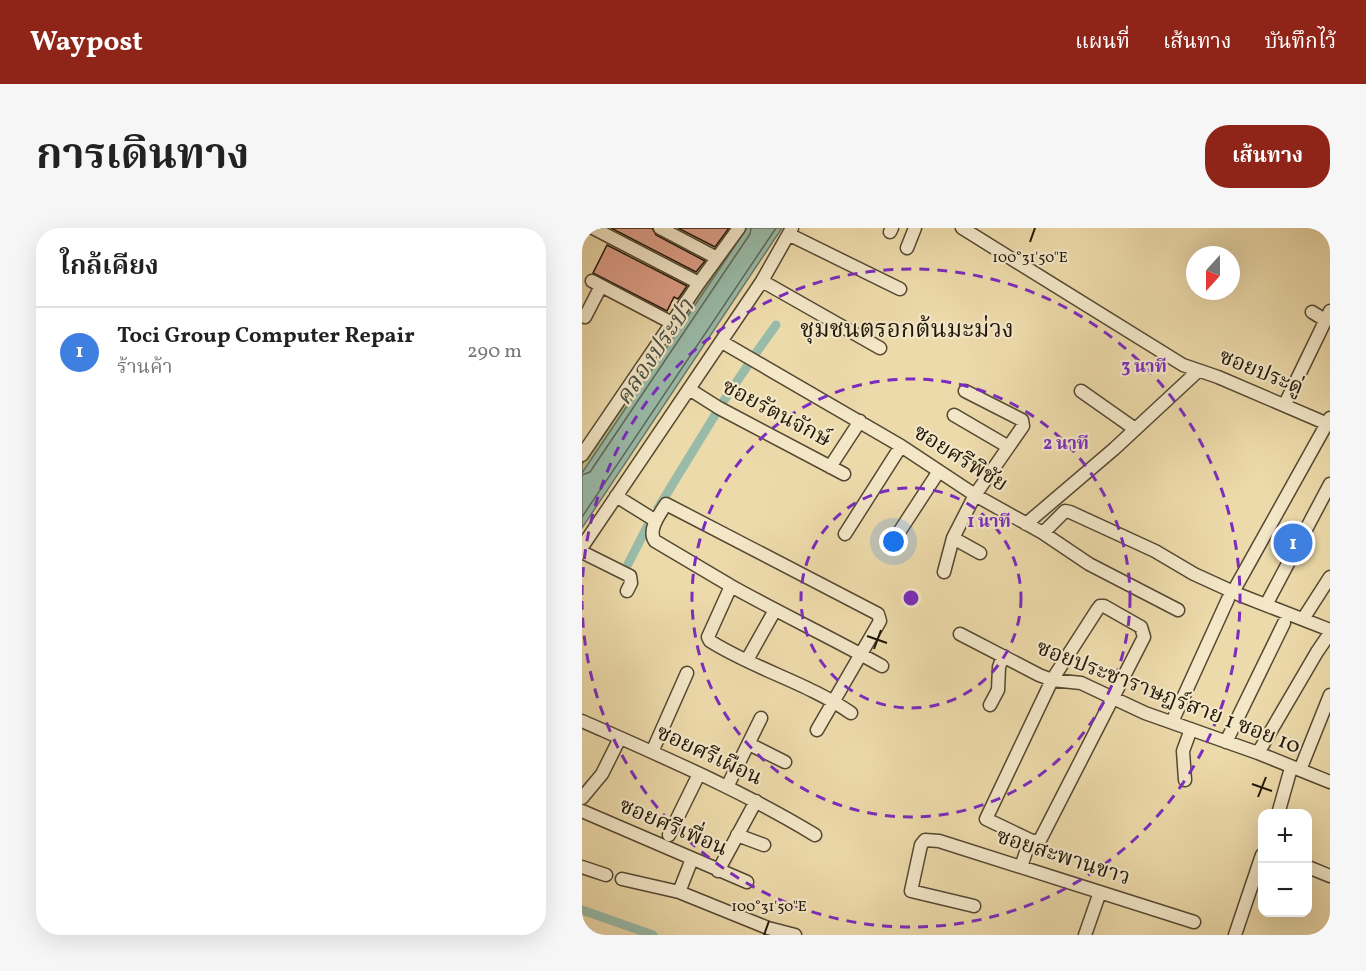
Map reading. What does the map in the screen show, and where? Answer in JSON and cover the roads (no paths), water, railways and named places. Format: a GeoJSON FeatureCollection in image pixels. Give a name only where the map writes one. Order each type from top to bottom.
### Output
{"type":"FeatureCollection","features":[{"type":"Feature","properties":{"kind":"street"},"geometry":{"type":"LineString","coordinates":[[593,228],[699,283]]}},
{"type":"Feature","properties":{"kind":"street"},"geometry":{"type":"LineString","coordinates":[[660,228],[717,258]]}},
{"type":"Feature","properties":{"kind":"street"},"geometry":{"type":"LineString","coordinates":[[582,455],[739,228]]}},
{"type":"Feature","properties":{"kind":"street"},"geometry":{"type":"LineString","coordinates":[[906,248],[915,228]]}},
{"type":"Feature","properties":{"kind":"street","name":"ซอยประดู่"},"geometry":{"type":"LineString","coordinates":[[962,228],[1184,365],[1329,422]]}},
{"type":"Feature","properties":{"kind":"street"},"geometry":{"type":"LineString","coordinates":[[627,591],[631,583],[630,576],[582,550],[616,496],[722,342],[791,231],[900,289]]}},
{"type":"Feature","properties":{"kind":"street"},"geometry":{"type":"LineString","coordinates":[[762,280],[880,348]]}},
{"type":"Feature","properties":{"kind":"street"},"geometry":{"type":"LineString","coordinates":[[585,317],[597,283],[672,323]]}},
{"type":"Feature","properties":{"kind":"street"},"geometry":{"type":"LineString","coordinates":[[1285,404],[1328,316],[1312,312]]}},
{"type":"Feature","properties":{"kind":"street","name":"ซอยศรีพิชัย"},"geometry":{"type":"LineString","coordinates":[[722,342],[860,421],[975,495],[1043,533],[1089,564],[1178,610]]}},
{"type":"Feature","properties":{"kind":"street"},"geometry":{"type":"LineString","coordinates":[[1026,524],[1198,371]]}},
{"type":"Feature","properties":{"kind":"street","name":"ซอยรัตนจักษ์"},"geometry":{"type":"LineString","coordinates":[[689,389],[719,408],[844,474]]}},
{"type":"Feature","properties":{"kind":"street"},"geometry":{"type":"LineString","coordinates":[[944,572],[953,538],[975,495],[1023,426],[1022,420],[965,391]]}},
{"type":"Feature","properties":{"kind":"street"},"geometry":{"type":"LineString","coordinates":[[1080,391],[1135,429]]}},
{"type":"Feature","properties":{"kind":"street"},"geometry":{"type":"LineString","coordinates":[[954,415],[1007,446]]}},
{"type":"Feature","properties":{"kind":"street"},"geometry":{"type":"LineString","coordinates":[[830,467],[860,421]]}},
{"type":"Feature","properties":{"kind":"street"},"geometry":{"type":"LineString","coordinates":[[1172,722],[1231,596],[1329,422]]}},
{"type":"Feature","properties":{"kind":"street"},"geometry":{"type":"LineString","coordinates":[[845,534],[901,446]]}},
{"type":"Feature","properties":{"kind":"street"},"geometry":{"type":"LineString","coordinates":[[892,543],[939,471]]}},
{"type":"Feature","properties":{"kind":"street"},"geometry":{"type":"LineString","coordinates":[[1266,605],[1330,484]]}},
{"type":"Feature","properties":{"kind":"street"},"geometry":{"type":"LineString","coordinates":[[616,496],[656,522]]}},
{"type":"Feature","properties":{"kind":"street"},"geometry":{"type":"LineString","coordinates":[[817,730],[862,654],[880,621],[878,614],[666,504],[656,522],[652,537],[655,541],[731,586],[862,654],[882,666]]}},
{"type":"Feature","properties":{"kind":"street"},"geometry":{"type":"LineString","coordinates":[[1043,533],[1065,511],[1070,512],[1155,551],[1231,596],[1266,605],[1330,632],[1258,753]]}},
{"type":"Feature","properties":{"kind":"street"},"geometry":{"type":"LineString","coordinates":[[953,538],[981,554]]}},
{"type":"Feature","properties":{"kind":"street"},"geometry":{"type":"LineString","coordinates":[[1303,619],[1330,577]]}},
{"type":"Feature","properties":{"kind":"street"},"geometry":{"type":"LineString","coordinates":[[731,586],[708,637],[710,641],[834,702],[851,714]]}},
{"type":"Feature","properties":{"kind":"street"},"geometry":{"type":"LineString","coordinates":[[1100,606],[1104,606],[1141,627],[1144,633],[1113,699],[1039,842],[986,819],[1052,680],[1100,606]]}},
{"type":"Feature","properties":{"kind":"street"},"geometry":{"type":"LineString","coordinates":[[747,660],[775,610]]}},
{"type":"Feature","properties":{"kind":"street"},"geometry":{"type":"LineString","coordinates":[[1226,741],[1284,623]]}},
{"type":"Feature","properties":{"kind":"street","name":"ซอยประชาราษฎร์สาย 1 ซอย 10"},"geometry":{"type":"LineString","coordinates":[[960,634],[1052,680],[1081,683],[1145,713],[1226,741],[1330,782]]}},
{"type":"Feature","properties":{"kind":"street"},"geometry":{"type":"LineString","coordinates":[[990,705],[998,690],[999,667],[1003,656]]}},
{"type":"Feature","properties":{"kind":"street"},"geometry":{"type":"LineString","coordinates":[[652,752],[687,673]]}},
{"type":"Feature","properties":{"kind":"street"},"geometry":{"type":"LineString","coordinates":[[1280,809],[1330,695]]}},
{"type":"Feature","properties":{"kind":"street"},"geometry":{"type":"LineString","coordinates":[[727,787],[760,718]]}},
{"type":"Feature","properties":{"kind":"street","name":"ซอยศรีเผือน"},"geometry":{"type":"LineString","coordinates":[[582,720],[756,801],[814,835]]}},
{"type":"Feature","properties":{"kind":"street"},"geometry":{"type":"LineString","coordinates":[[1185,780],[1183,752],[1191,729]]}},
{"type":"Feature","properties":{"kind":"street"},"geometry":{"type":"LineString","coordinates":[[582,798],[602,774],[620,738]]}},
{"type":"Feature","properties":{"kind":"street"},"geometry":{"type":"LineString","coordinates":[[748,744],[785,762]]}},
{"type":"Feature","properties":{"kind":"street"},"geometry":{"type":"LineString","coordinates":[[669,835],[699,774]]}},
{"type":"Feature","properties":{"kind":"street"},"geometry":{"type":"LineString","coordinates":[[718,871],[756,801]]}},
{"type":"Feature","properties":{"kind":"street","name":"ซอยศรีเพื่อน"},"geometry":{"type":"LineString","coordinates":[[582,811],[747,882]]}},
{"type":"Feature","properties":{"kind":"street"},"geometry":{"type":"LineString","coordinates":[[737,835],[764,845]]}},
{"type":"Feature","properties":{"kind":"street","name":"ซอยสะพานขาว"},"geometry":{"type":"LineString","coordinates":[[974,906],[914,893],[910,888],[921,845],[925,840],[939,841],[1194,922]]}},
{"type":"Feature","properties":{"kind":"street"},"geometry":{"type":"LineString","coordinates":[[1021,867],[1030,840]]}},
{"type":"Feature","properties":{"kind":"street"},"geometry":{"type":"LineString","coordinates":[[1235,935],[1260,863]]}},
{"type":"Feature","properties":{"kind":"street"},"geometry":{"type":"LineString","coordinates":[[679,892],[690,864]]}},
{"type":"Feature","properties":{"kind":"street"},"geometry":{"type":"LineString","coordinates":[[582,867],[606,875]]}},
{"type":"Feature","properties":{"kind":"street"},"geometry":{"type":"LineString","coordinates":[[1312,869],[1330,876]]}},
{"type":"Feature","properties":{"kind":"street"},"geometry":{"type":"LineString","coordinates":[[622,879],[679,892],[768,928],[795,935]]}},
{"type":"Feature","properties":{"kind":"street"},"geometry":{"type":"LineString","coordinates":[[1085,935],[1100,892]]}},
{"type":"Feature","properties":{"kind":"water"},"geometry":{"type":"Polygon","coordinates":[[[747,228],[782,228],[582,528],[582,473],[747,228]]]}},
{"type":"Feature","properties":{"kind":"waterway"},"geometry":{"type":"LineString","coordinates":[[756,353],[776,325]]}},
{"type":"Feature","properties":{"kind":"waterway"},"geometry":{"type":"LineString","coordinates":[[723,402],[748,365]]}},
{"type":"Feature","properties":{"kind":"waterway"},"geometry":{"type":"LineString","coordinates":[[658,508],[715,415]]}},
{"type":"Feature","properties":{"kind":"waterway"},"geometry":{"type":"LineString","coordinates":[[628,564],[648,525]]}},
{"type":"Feature","properties":{"kind":"waterway"},"geometry":{"type":"LineString","coordinates":[[582,910],[653,935]]}},
{"type":"Feature","properties":{"kind":"place","name":"Toci Group Computer Repair"},"geometry":{"type":"Point","coordinates":[1293,543]}},
{"type":"Feature","properties":{"kind":"district","name":"ชุมชนตรอกต้นมะม่วง"},"geometry":{"type":"Point","coordinates":[907,331]}},
{"type":"Feature","properties":{"kind":"water label","name":"คลองประปา"},"geometry":{"type":"Point","coordinates":[656,353]}}]}
